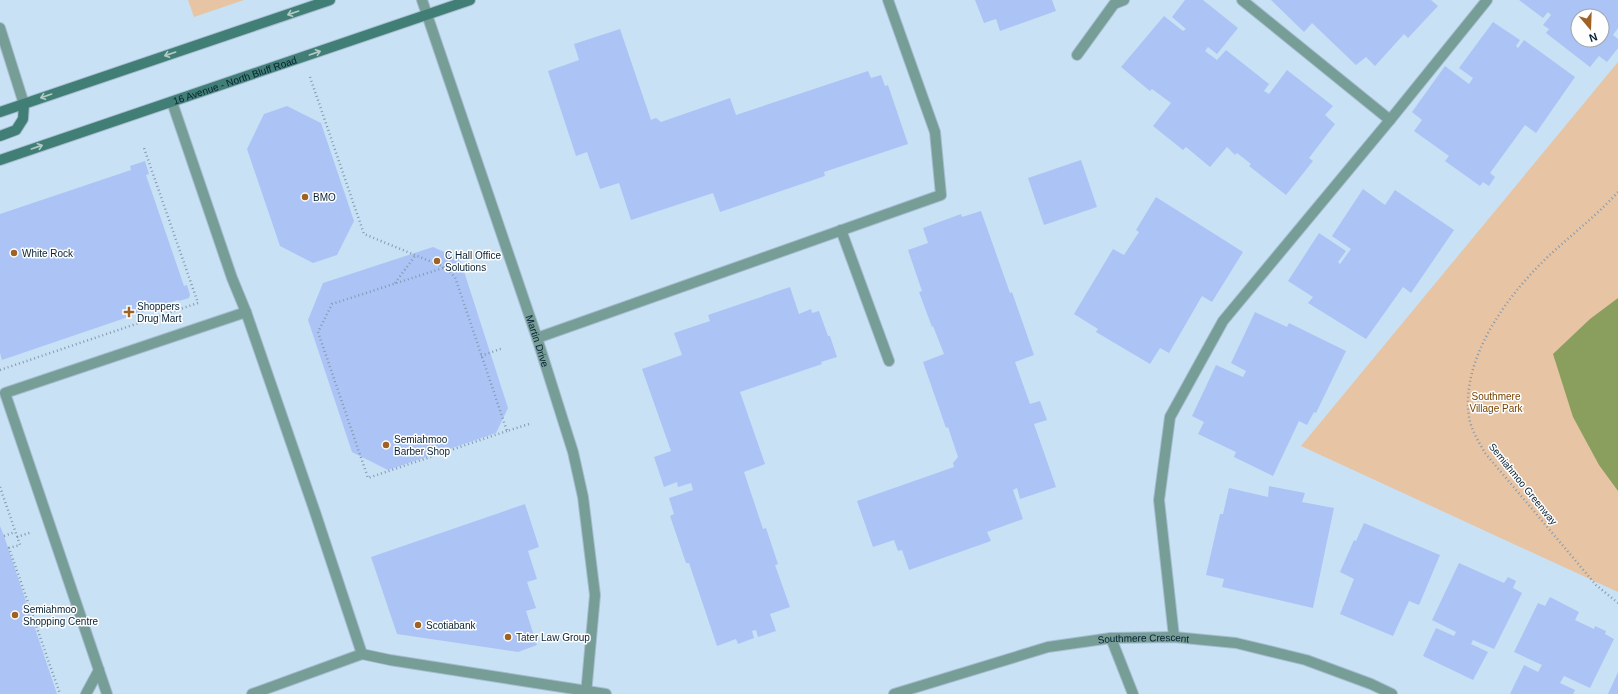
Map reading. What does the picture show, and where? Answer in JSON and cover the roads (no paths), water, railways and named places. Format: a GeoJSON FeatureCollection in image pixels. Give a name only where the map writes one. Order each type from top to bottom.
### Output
{"type":"FeatureCollection","features":[{"type":"Feature","properties":{"kind":"main road"},"geometry":{"type":"LineString","coordinates":[[0,112],[330,0]]}},
{"type":"Feature","properties":{"kind":"main road","name":"16 Avenue - North Bluff Road"},"geometry":{"type":"LineString","coordinates":[[0,160],[470,0]]}},
{"type":"Feature","properties":{"kind":"main road"},"geometry":{"type":"LineString","coordinates":[[0,136],[16,130],[23,119],[24,104]]}},
{"type":"Feature","properties":{"kind":"street","name":"Martin Drive"},"geometry":{"type":"LineString","coordinates":[[422,0],[573,452],[584,504],[595,595],[586,692]]}},
{"type":"Feature","properties":{"kind":"street"},"geometry":{"type":"LineString","coordinates":[[536,338],[941,194],[935,132],[888,0]]}},
{"type":"Feature","properties":{"kind":"street"},"geometry":{"type":"LineString","coordinates":[[1076,55],[1114,4],[1124,0]]}},
{"type":"Feature","properties":{"kind":"street"},"geometry":{"type":"LineString","coordinates":[[1242,0],[1390,120]]}},
{"type":"Feature","properties":{"kind":"street"},"geometry":{"type":"LineString","coordinates":[[1174,637],[1160,500],[1170,417],[1223,321],[1390,120],[1487,0]]}},
{"type":"Feature","properties":{"kind":"street"},"geometry":{"type":"LineString","coordinates":[[0,28],[24,104]]}},
{"type":"Feature","properties":{"kind":"street"},"geometry":{"type":"LineString","coordinates":[[172,102],[232,277],[246,312],[362,654]]}},
{"type":"Feature","properties":{"kind":"street"},"geometry":{"type":"LineString","coordinates":[[841,230],[889,362]]}},
{"type":"Feature","properties":{"kind":"street"},"geometry":{"type":"LineString","coordinates":[[107,694],[6,393],[246,312]]}},
{"type":"Feature","properties":{"kind":"street","name":"Southmere Crescent"},"geometry":{"type":"LineString","coordinates":[[894,694],[1048,647],[1111,638],[1174,637],[1236,643],[1306,660],[1371,684],[1392,694]]}},
{"type":"Feature","properties":{"kind":"street"},"geometry":{"type":"LineString","coordinates":[[1111,638],[1133,694]]}},
{"type":"Feature","properties":{"kind":"street"},"geometry":{"type":"LineString","coordinates":[[252,694],[362,654],[397,662],[606,694]]}},
{"type":"Feature","properties":{"kind":"street"},"geometry":{"type":"LineString","coordinates":[[86,694],[99,670]]}},
{"type":"Feature","properties":{"kind":"place","name":"BMO"},"geometry":{"type":"Point","coordinates":[305,197]}},
{"type":"Feature","properties":{"kind":"place","name":"White Rock"},"geometry":{"type":"Point","coordinates":[14,253]}},
{"type":"Feature","properties":{"kind":"place","name":"C Hall Office Solutions"},"geometry":{"type":"Point","coordinates":[437,261]}},
{"type":"Feature","properties":{"kind":"place","name":"Shoppers Drug Mart"},"geometry":{"type":"Point","coordinates":[129,312]}},
{"type":"Feature","properties":{"kind":"place","name":"Semiahmoo Barber Shop"},"geometry":{"type":"Point","coordinates":[386,445]}},
{"type":"Feature","properties":{"kind":"place","name":"Semiahmoo Shopping Centre"},"geometry":{"type":"Point","coordinates":[15,615]}},
{"type":"Feature","properties":{"kind":"place","name":"Scotiabank"},"geometry":{"type":"Point","coordinates":[418,625]}},
{"type":"Feature","properties":{"kind":"place","name":"Tater Law Group"},"geometry":{"type":"Point","coordinates":[508,637]}},
{"type":"Feature","properties":{"kind":"park label","name":"Southmere Village Park"},"geometry":{"type":"Point","coordinates":[1496,402]}}]}
